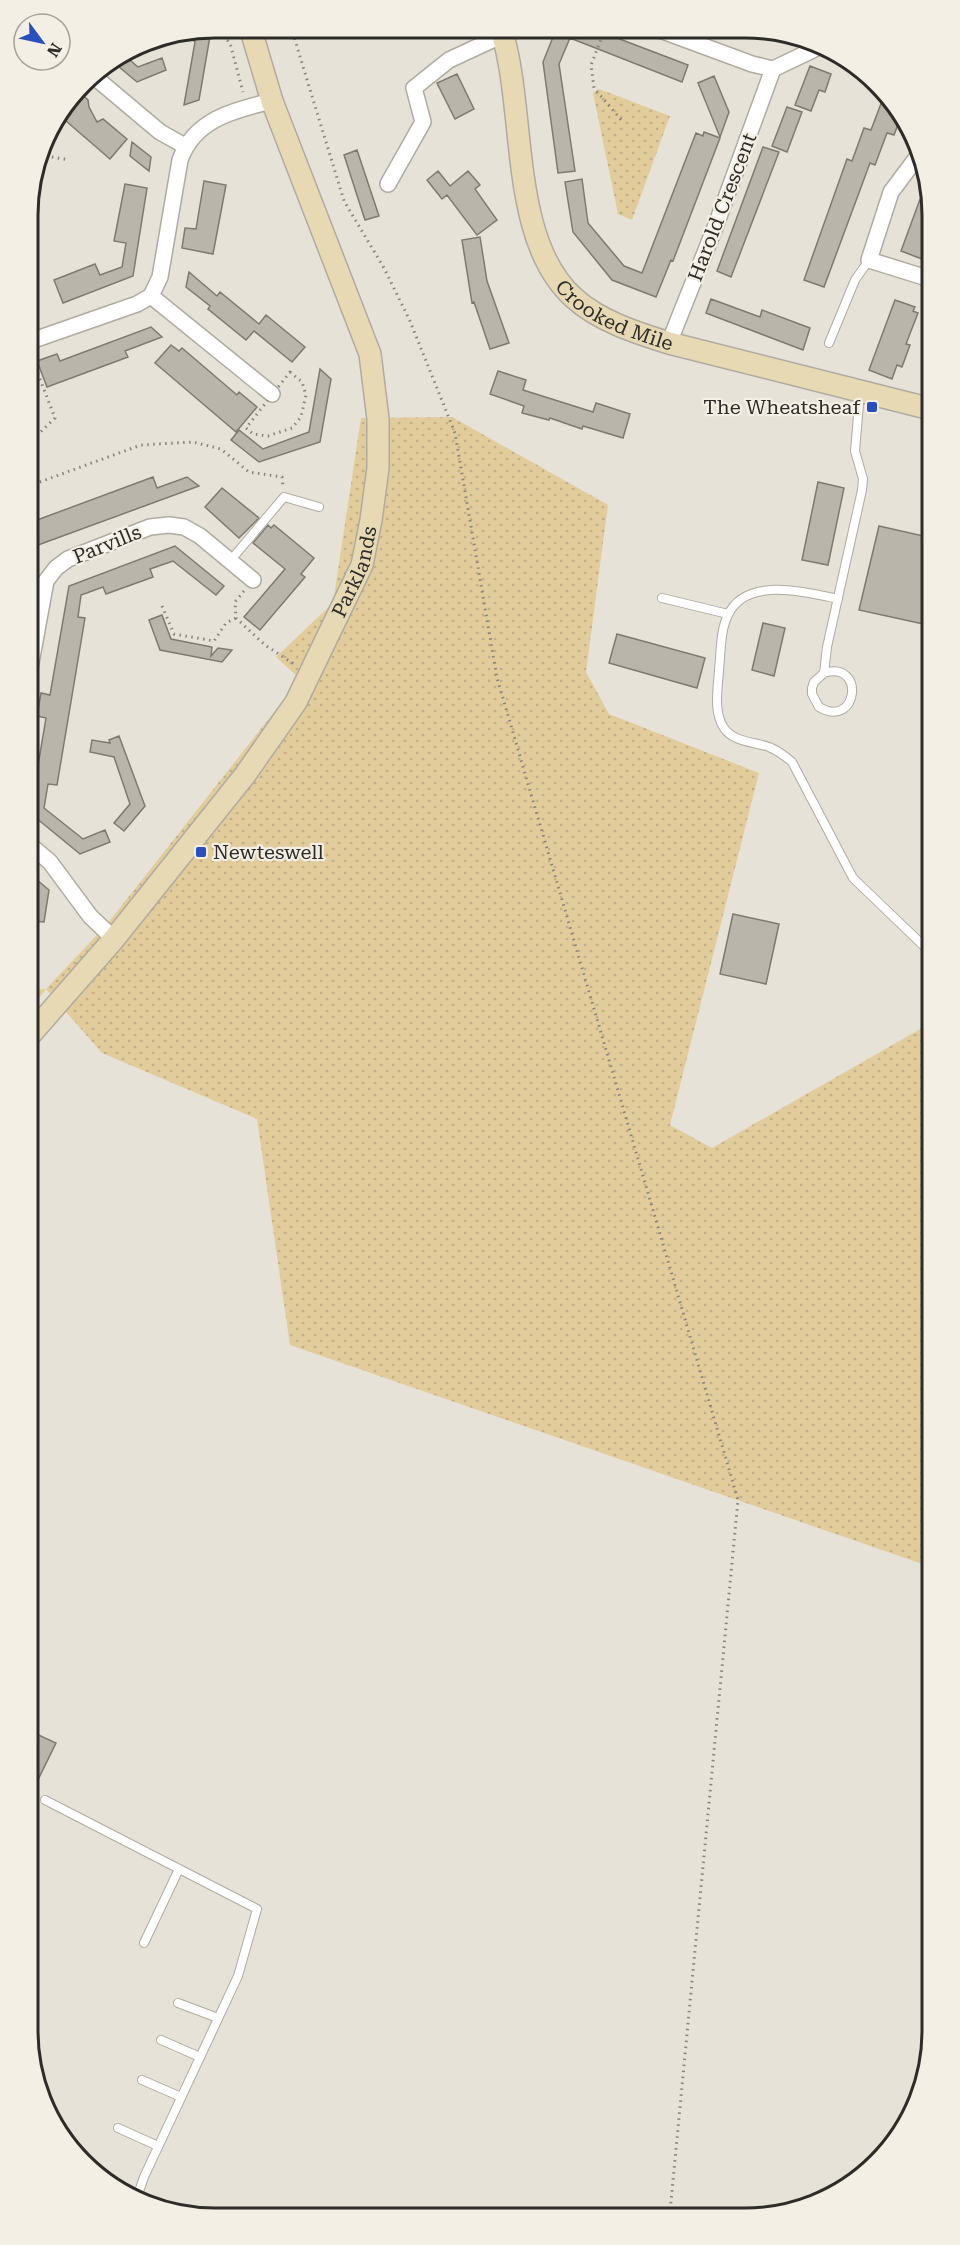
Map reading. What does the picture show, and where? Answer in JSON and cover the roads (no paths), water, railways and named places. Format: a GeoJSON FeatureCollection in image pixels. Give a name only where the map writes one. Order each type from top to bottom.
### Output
{"type":"FeatureCollection","features":[{"type":"Feature","properties":{"kind":"street","name":"Parklands"},"geometry":{"type":"LineString","coordinates":[[38,1026],[114,939],[245,775],[296,702],[362,565],[378,468],[378,419],[370,354],[272,101],[253,38]]}},
{"type":"Feature","properties":{"kind":"street"},"geometry":{"type":"LineString","coordinates":[[388,184],[423,122],[414,88],[449,60],[491,38]]}},
{"type":"Feature","properties":{"kind":"street","name":"Crooked Mile"},"geometry":{"type":"LineString","coordinates":[[503,38],[513,84],[531,219],[537,244],[557,280],[575,299],[593,312],[636,333],[669,343],[860,390],[922,402]]}},
{"type":"Feature","properties":{"kind":"street"},"geometry":{"type":"LineString","coordinates":[[682,38],[752,64],[773,69],[811,51]]}},
{"type":"Feature","properties":{"kind":"street","name":"Harold Crescent"},"geometry":{"type":"LineString","coordinates":[[669,343],[716,225],[773,69]]}},
{"type":"Feature","properties":{"kind":"street"},"geometry":{"type":"LineString","coordinates":[[99,81],[160,132],[185,146]]}},
{"type":"Feature","properties":{"kind":"street"},"geometry":{"type":"LineString","coordinates":[[38,339],[137,304],[151,296],[160,277],[180,160],[185,146],[197,130],[218,118],[246,107],[272,101]]}},
{"type":"Feature","properties":{"kind":"street"},"geometry":{"type":"LineString","coordinates":[[914,162],[891,192],[869,260],[922,277]]}},
{"type":"Feature","properties":{"kind":"street"},"geometry":{"type":"LineString","coordinates":[[151,296],[272,394]]}},
{"type":"Feature","properties":{"kind":"street","name":"Parvills"},"geometry":{"type":"LineString","coordinates":[[38,598],[46,581],[56,568],[68,559],[150,527],[169,525],[184,527],[200,536],[253,580]]}},
{"type":"Feature","properties":{"kind":"street"},"geometry":{"type":"LineString","coordinates":[[38,851],[50,862],[90,916],[114,939]]}},
{"type":"Feature","properties":{"kind":"lane"},"geometry":{"type":"LineString","coordinates":[[829,343],[855,280],[869,260]]}},
{"type":"Feature","properties":{"kind":"lane"},"geometry":{"type":"LineString","coordinates":[[824,673],[836,671],[851,682],[853,695],[850,702],[839,711],[825,711],[815,701],[812,688],[814,681],[824,673],[862,490],[862,479],[855,451],[860,390]]}},
{"type":"Feature","properties":{"kind":"lane"},"geometry":{"type":"LineString","coordinates":[[230,561],[284,497],[319,507]]}},
{"type":"Feature","properties":{"kind":"lane"},"geometry":{"type":"LineString","coordinates":[[838,599],[806,592],[767,589],[741,600],[728,614],[722,640],[717,707],[723,728],[731,736],[768,747],[782,753],[792,762],[853,878],[922,944]]}},
{"type":"Feature","properties":{"kind":"lane"},"geometry":{"type":"LineString","coordinates":[[662,598],[728,614]]}},
{"type":"Feature","properties":{"kind":"lane"},"geometry":{"type":"LineString","coordinates":[[45,1800],[257,1909],[238,1976],[139,2190]]}},
{"type":"Feature","properties":{"kind":"lane"},"geometry":{"type":"LineString","coordinates":[[144,1944],[179,1869]]}},
{"type":"Feature","properties":{"kind":"lane"},"geometry":{"type":"LineString","coordinates":[[178,2003],[218,2018]]}},
{"type":"Feature","properties":{"kind":"lane"},"geometry":{"type":"LineString","coordinates":[[161,2040],[200,2056]]}},
{"type":"Feature","properties":{"kind":"lane"},"geometry":{"type":"LineString","coordinates":[[142,2080],[181,2097]]}},
{"type":"Feature","properties":{"kind":"lane"},"geometry":{"type":"LineString","coordinates":[[118,2128],[158,2146]]}},
{"type":"Feature","properties":{"kind":"place","name":"The Wheatsheaf"},"geometry":{"type":"Point","coordinates":[872,407]}},
{"type":"Feature","properties":{"kind":"place","name":"Newteswell"},"geometry":{"type":"Point","coordinates":[201,852]}}]}
